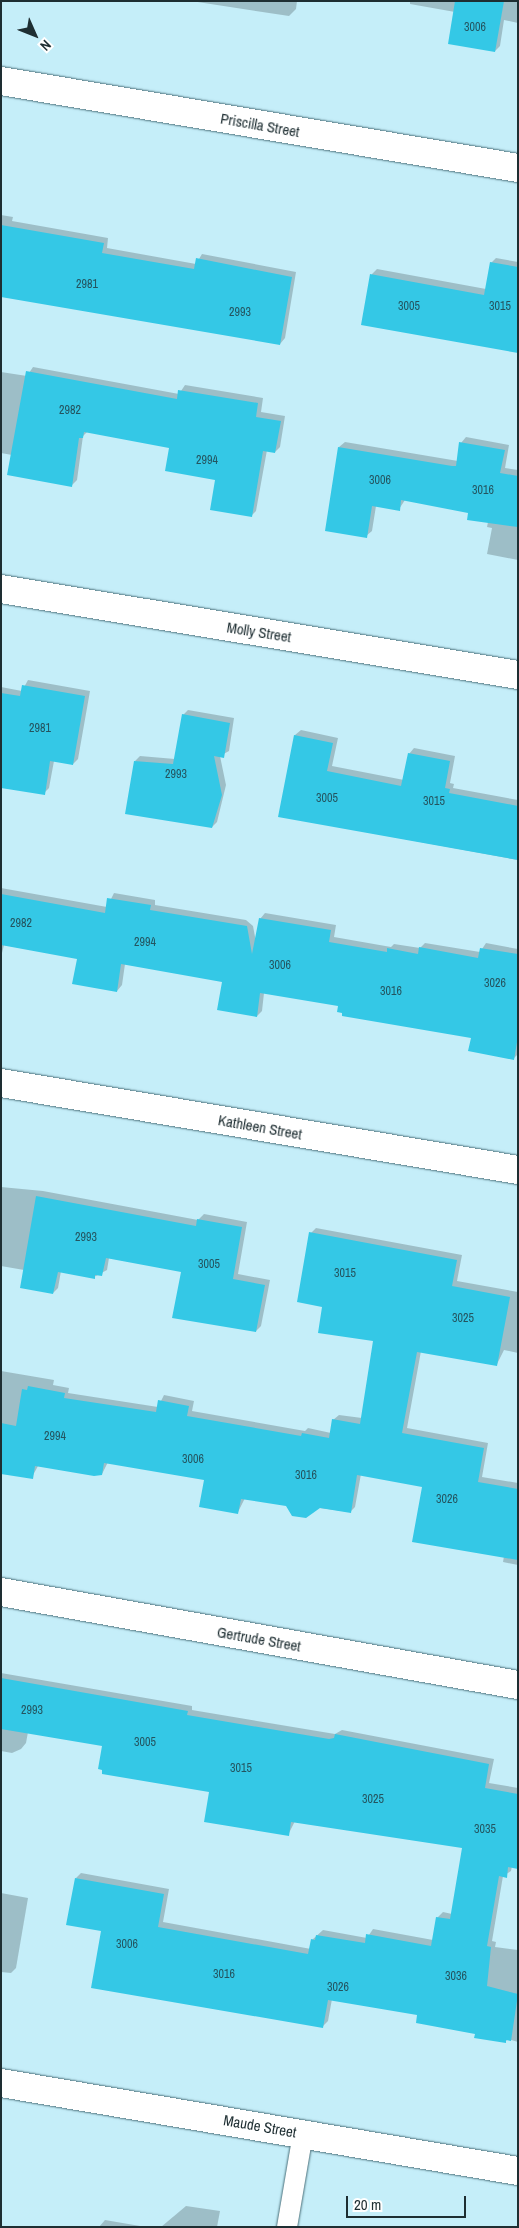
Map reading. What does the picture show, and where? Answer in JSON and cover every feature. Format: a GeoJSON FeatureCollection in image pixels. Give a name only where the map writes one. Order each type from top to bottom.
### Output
{"type":"FeatureCollection","features":[{"type":"Feature","properties":{"kind":"street","name":"Priscilla Street"},"geometry":{"type":"LineString","coordinates":[[1,81],[518,168]]}},
{"type":"Feature","properties":{"kind":"street","name":"Molly Street"},"geometry":{"type":"LineString","coordinates":[[1,590],[518,675]]}},
{"type":"Feature","properties":{"kind":"street","name":"Kathleen Street"},"geometry":{"type":"LineString","coordinates":[[1,1083],[518,1170]]}},
{"type":"Feature","properties":{"kind":"street","name":"Gertrude Street"},"geometry":{"type":"LineString","coordinates":[[1,1592],[518,1685]]}},
{"type":"Feature","properties":{"kind":"street","name":"Maude Street"},"geometry":{"type":"LineString","coordinates":[[1,2082],[518,2171]]}},
{"type":"Feature","properties":{"kind":"lane"},"geometry":{"type":"LineString","coordinates":[[287,2227],[303,2133]]}},
{"type":"Feature","properties":{"kind":"building"},"geometry":{"type":"Polygon","coordinates":[[[455,1],[504,1],[495,52],[448,44],[455,1]]]}},
{"type":"Feature","properties":{"kind":"building"},"geometry":{"type":"Polygon","coordinates":[[[1,225],[104,243],[102,253],[194,269],[196,258],[292,277],[280,345],[1,297],[1,225]]]}},
{"type":"Feature","properties":{"kind":"building"},"geometry":{"type":"Polygon","coordinates":[[[490,262],[518,267],[518,353],[361,325],[370,274],[484,295],[490,262]]]}},
{"type":"Feature","properties":{"kind":"building"},"geometry":{"type":"Polygon","coordinates":[[[26,371],[177,399],[178,390],[258,403],[256,417],[281,421],[275,453],[263,451],[252,517],[210,510],[215,480],[165,471],[169,448],[84,432],[83,438],[79,438],[72,487],[7,475],[26,371]]]}},
{"type":"Feature","properties":{"kind":"building"},"geometry":{"type":"Polygon","coordinates":[[[459,442],[505,450],[500,473],[518,476],[518,527],[467,520],[468,513],[401,500],[400,511],[372,506],[367,538],[325,531],[338,447],[456,466],[459,442]]]}},
{"type":"Feature","properties":{"kind":"building"},"geometry":{"type":"Polygon","coordinates":[[[22,685],[85,696],[73,765],[50,761],[45,795],[1,788],[1,693],[20,696],[22,685]]]}},
{"type":"Feature","properties":{"kind":"building"},"geometry":{"type":"Polygon","coordinates":[[[182,714],[230,723],[224,758],[214,756],[222,795],[212,828],[125,814],[134,761],[173,764],[182,714]]]}},
{"type":"Feature","properties":{"kind":"building"},"geometry":{"type":"Polygon","coordinates":[[[294,735],[333,743],[327,771],[401,786],[408,753],[450,761],[445,788],[450,789],[449,793],[518,806],[518,860],[278,817],[294,735]]]}},
{"type":"Feature","properties":{"kind":"building"},"geometry":{"type":"Polygon","coordinates":[[[1,894],[105,913],[107,898],[151,905],[150,910],[247,926],[252,954],[259,918],[331,930],[329,942],[387,952],[387,948],[418,954],[419,947],[478,958],[480,948],[518,954],[518,1036],[514,1060],[468,1051],[471,1038],[342,1016],[342,1013],[337,1012],[338,1006],[260,993],[257,1017],[217,1010],[222,982],[121,964],[117,992],[72,984],[77,959],[1,945],[1,894]]]}},
{"type":"Feature","properties":{"kind":"building"},"geometry":{"type":"Polygon","coordinates":[[[36,1196],[196,1226],[197,1219],[242,1227],[233,1279],[265,1285],[256,1332],[172,1318],[181,1272],[106,1258],[102,1276],[95,1275],[95,1279],[58,1272],[53,1294],[20,1288],[36,1196]]]}},
{"type":"Feature","properties":{"kind":"building"},"geometry":{"type":"Polygon","coordinates":[[[309,1232],[457,1260],[452,1286],[510,1297],[497,1366],[417,1352],[402,1433],[484,1448],[478,1482],[518,1489],[518,1560],[412,1542],[422,1487],[357,1475],[351,1513],[320,1508],[306,1518],[292,1516],[286,1506],[241,1499],[238,1514],[199,1507],[204,1480],[104,1463],[102,1475],[94,1476],[35,1466],[33,1479],[1,1474],[1,1423],[16,1426],[22,1389],[27,1390],[28,1386],[65,1393],[64,1398],[156,1412],[158,1400],[189,1406],[187,1416],[301,1436],[302,1433],[329,1438],[332,1419],[360,1424],[373,1341],[318,1333],[322,1307],[297,1302],[309,1232]]]}},
{"type":"Feature","properties":{"kind":"building"},"geometry":{"type":"Polygon","coordinates":[[[1,1678],[188,1711],[187,1715],[329,1739],[334,1738],[335,1734],[489,1764],[485,1788],[518,1794],[518,1869],[508,1867],[507,1878],[499,1876],[487,1946],[491,1947],[487,1986],[518,1994],[511,2041],[506,2040],[506,2043],[474,2038],[475,2034],[416,2023],[417,2015],[328,2000],[323,2028],[91,1988],[101,1931],[66,1925],[75,1878],[164,1894],[158,1927],[308,1954],[311,1939],[315,1940],[316,1935],[365,1943],[366,1934],[431,1946],[436,1917],[450,1919],[462,1848],[291,1822],[289,1836],[204,1822],[209,1792],[102,1774],[102,1770],[98,1769],[102,1746],[1,1729],[1,1678]]]}}]}
